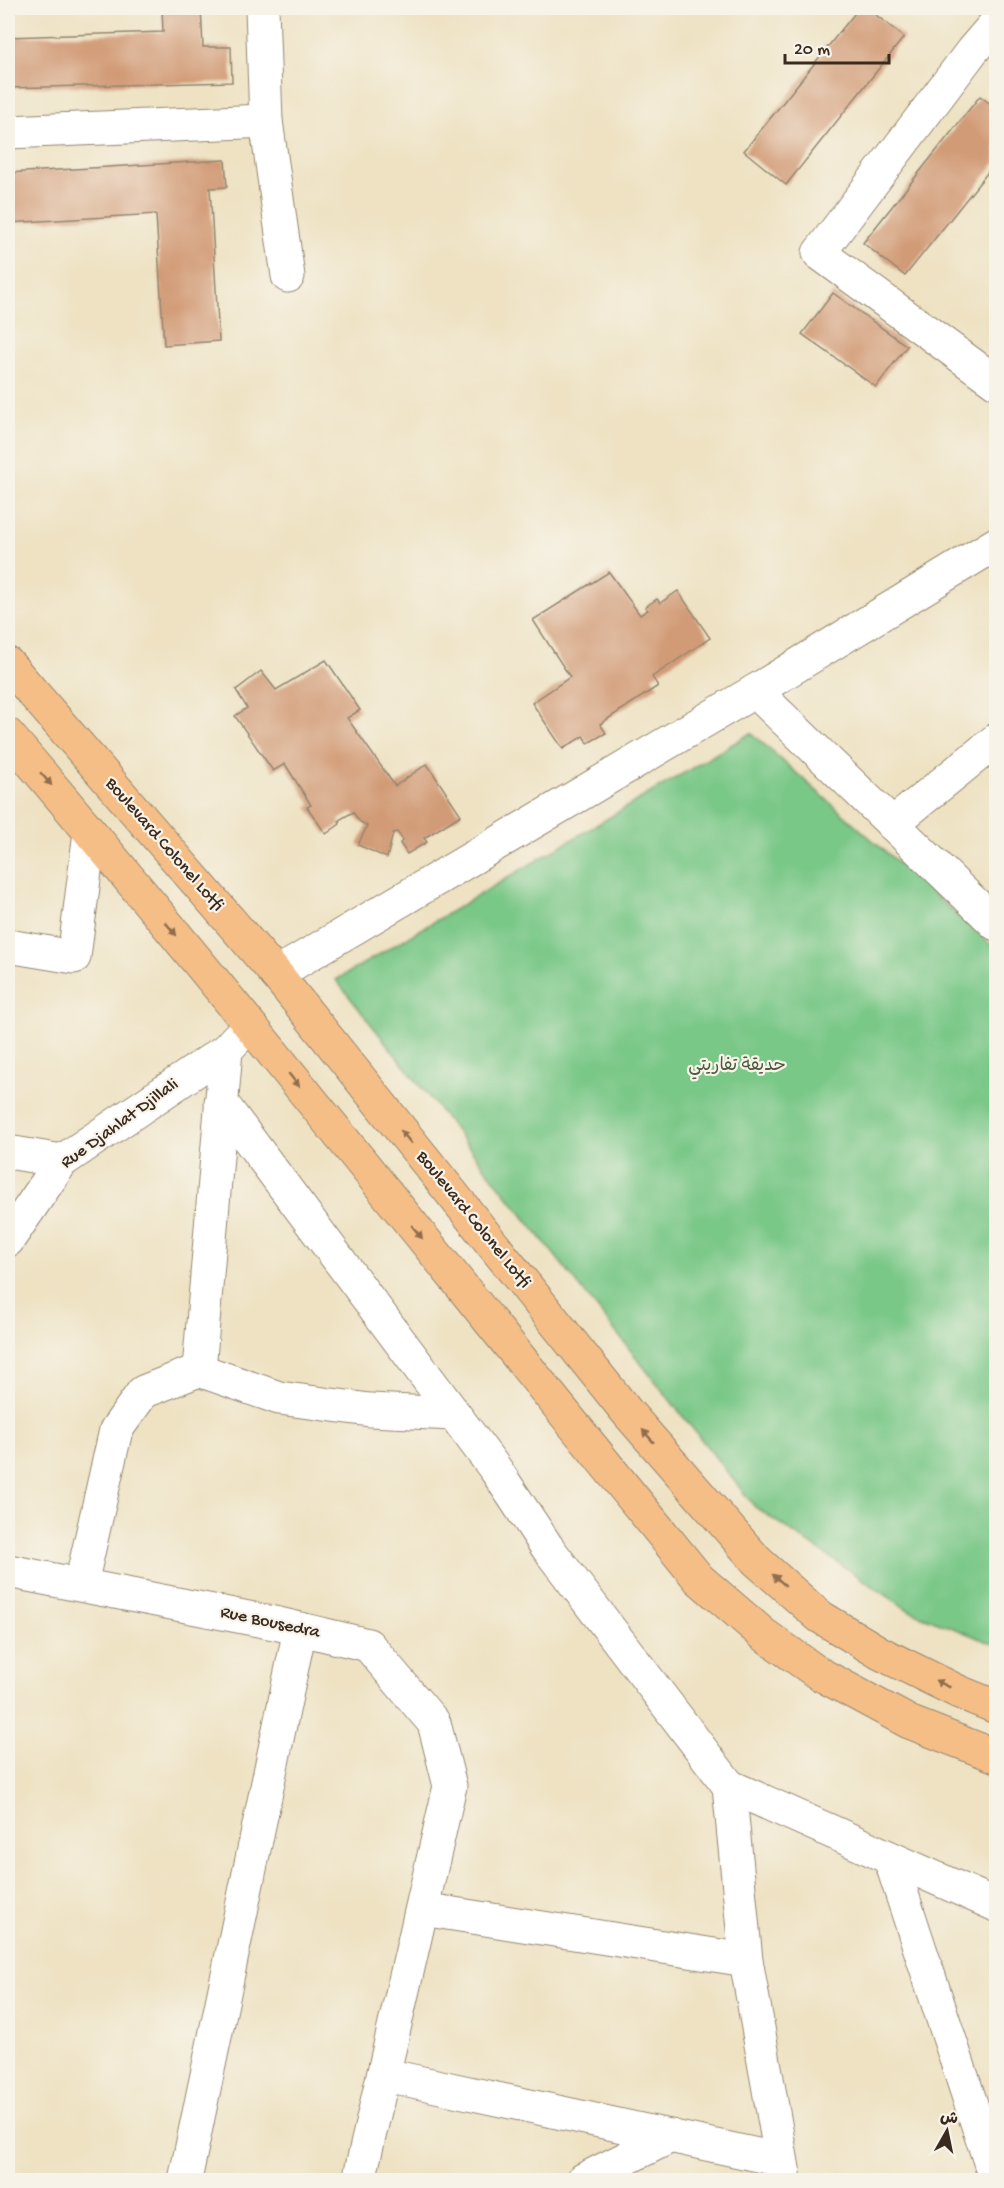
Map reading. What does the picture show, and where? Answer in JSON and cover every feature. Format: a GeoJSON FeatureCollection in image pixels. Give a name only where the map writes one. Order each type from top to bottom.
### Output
{"type":"FeatureCollection","features":[{"type":"Feature","properties":{"kind":"main road","name":"Boulevard Colonel Lotfi"},"geometry":{"type":"LineString","coordinates":[[8,664],[276,974],[627,1412],[757,1561],[819,1616],[880,1653],[959,1692],[996,1707]]}},
{"type":"Feature","properties":{"kind":"main road"},"geometry":{"type":"LineString","coordinates":[[8,735],[250,1026],[699,1579],[764,1634],[818,1672],[909,1722],[996,1756]]}},
{"type":"Feature","properties":{"kind":"street"},"geometry":{"type":"LineString","coordinates":[[262,8],[266,122],[288,276]]}},
{"type":"Feature","properties":{"kind":"street"},"geometry":{"type":"LineString","coordinates":[[996,24],[984,55],[819,253],[996,382]]}},
{"type":"Feature","properties":{"kind":"street"},"geometry":{"type":"LineString","coordinates":[[8,132],[266,122]]}},
{"type":"Feature","properties":{"kind":"street"},"geometry":{"type":"LineString","coordinates":[[276,974],[755,692],[996,544]]}},
{"type":"Feature","properties":{"kind":"street"},"geometry":{"type":"LineString","coordinates":[[755,692],[996,924]]}},
{"type":"Feature","properties":{"kind":"street"},"geometry":{"type":"LineString","coordinates":[[892,824],[996,740]]}},
{"type":"Feature","properties":{"kind":"street"},"geometry":{"type":"LineString","coordinates":[[8,946],[74,957],[90,832]]}},
{"type":"Feature","properties":{"kind":"street","name":"Rue Djahlat Djillali"},"geometry":{"type":"LineString","coordinates":[[8,1240],[62,1161],[226,1050],[250,1026]]}},
{"type":"Feature","properties":{"kind":"street"},"geometry":{"type":"LineString","coordinates":[[199,1370],[226,1050]]}},
{"type":"Feature","properties":{"kind":"street"},"geometry":{"type":"LineString","coordinates":[[221,1102],[496,1470],[547,1547],[729,1786],[996,1905]]}},
{"type":"Feature","properties":{"kind":"street"},"geometry":{"type":"LineString","coordinates":[[8,1152],[62,1161]]}},
{"type":"Feature","properties":{"kind":"street"},"geometry":{"type":"LineString","coordinates":[[81,1584],[116,1430],[143,1392],[199,1370],[279,1398],[370,1410],[454,1414]]}},
{"type":"Feature","properties":{"kind":"street","name":"Rue Bousedra"},"geometry":{"type":"LineString","coordinates":[[8,1571],[300,1629],[368,1645],[434,1723],[450,1786],[422,1909]]}},
{"type":"Feature","properties":{"kind":"street"},"geometry":{"type":"LineString","coordinates":[[185,2181],[300,1629]]}},
{"type":"Feature","properties":{"kind":"street"},"geometry":{"type":"LineString","coordinates":[[385,2075],[671,2136],[783,2170],[746,1960],[729,1786]]}},
{"type":"Feature","properties":{"kind":"street"},"geometry":{"type":"LineString","coordinates":[[890,1858],[995,2180]]}},
{"type":"Feature","properties":{"kind":"street"},"geometry":{"type":"LineString","coordinates":[[359,2181],[422,1909],[746,1960]]}},
{"type":"Feature","properties":{"kind":"street"},"geometry":{"type":"LineString","coordinates":[[582,2181],[671,2136]]}},
{"type":"Feature","properties":{"kind":"green space","name":"حديقة تفاريتي"},"geometry":{"type":"Polygon","coordinates":[[[751,733],[996,949],[996,1645],[910,1611],[755,1507],[336,980],[751,733]]]}},
{"type":"Feature","properties":{"kind":"building"},"geometry":{"type":"Polygon","coordinates":[[[162,8],[201,8],[203,47],[231,47],[232,82],[8,88],[8,37],[163,32],[162,8]]]}},
{"type":"Feature","properties":{"kind":"building"},"geometry":{"type":"Polygon","coordinates":[[[859,8],[867,8],[904,37],[786,185],[744,151],[859,8]]]}},
{"type":"Feature","properties":{"kind":"building"},"geometry":{"type":"Polygon","coordinates":[[[980,96],[996,108],[996,162],[905,276],[863,243],[980,96]]]}},
{"type":"Feature","properties":{"kind":"building"},"geometry":{"type":"Polygon","coordinates":[[[225,160],[227,187],[210,188],[219,341],[164,345],[156,214],[8,223],[8,173],[225,160]]]}},
{"type":"Feature","properties":{"kind":"building"},"geometry":{"type":"Polygon","coordinates":[[[833,293],[907,346],[876,387],[802,334],[833,293]]]}},
{"type":"Feature","properties":{"kind":"building"},"geometry":{"type":"Polygon","coordinates":[[[609,572],[640,615],[648,610],[645,607],[657,599],[660,603],[678,591],[710,638],[652,677],[658,686],[600,724],[606,733],[588,743],[583,736],[563,749],[532,703],[570,677],[533,620],[609,572]]]}},
{"type":"Feature","properties":{"kind":"building"},"geometry":{"type":"Polygon","coordinates":[[[326,660],[360,710],[347,718],[395,786],[427,764],[461,815],[424,838],[427,842],[407,854],[400,843],[403,840],[397,832],[393,833],[387,858],[358,845],[367,826],[359,821],[353,812],[339,820],[340,824],[326,834],[307,807],[311,805],[285,764],[273,771],[235,716],[247,708],[236,690],[261,671],[276,690],[326,660]]]}}]}
